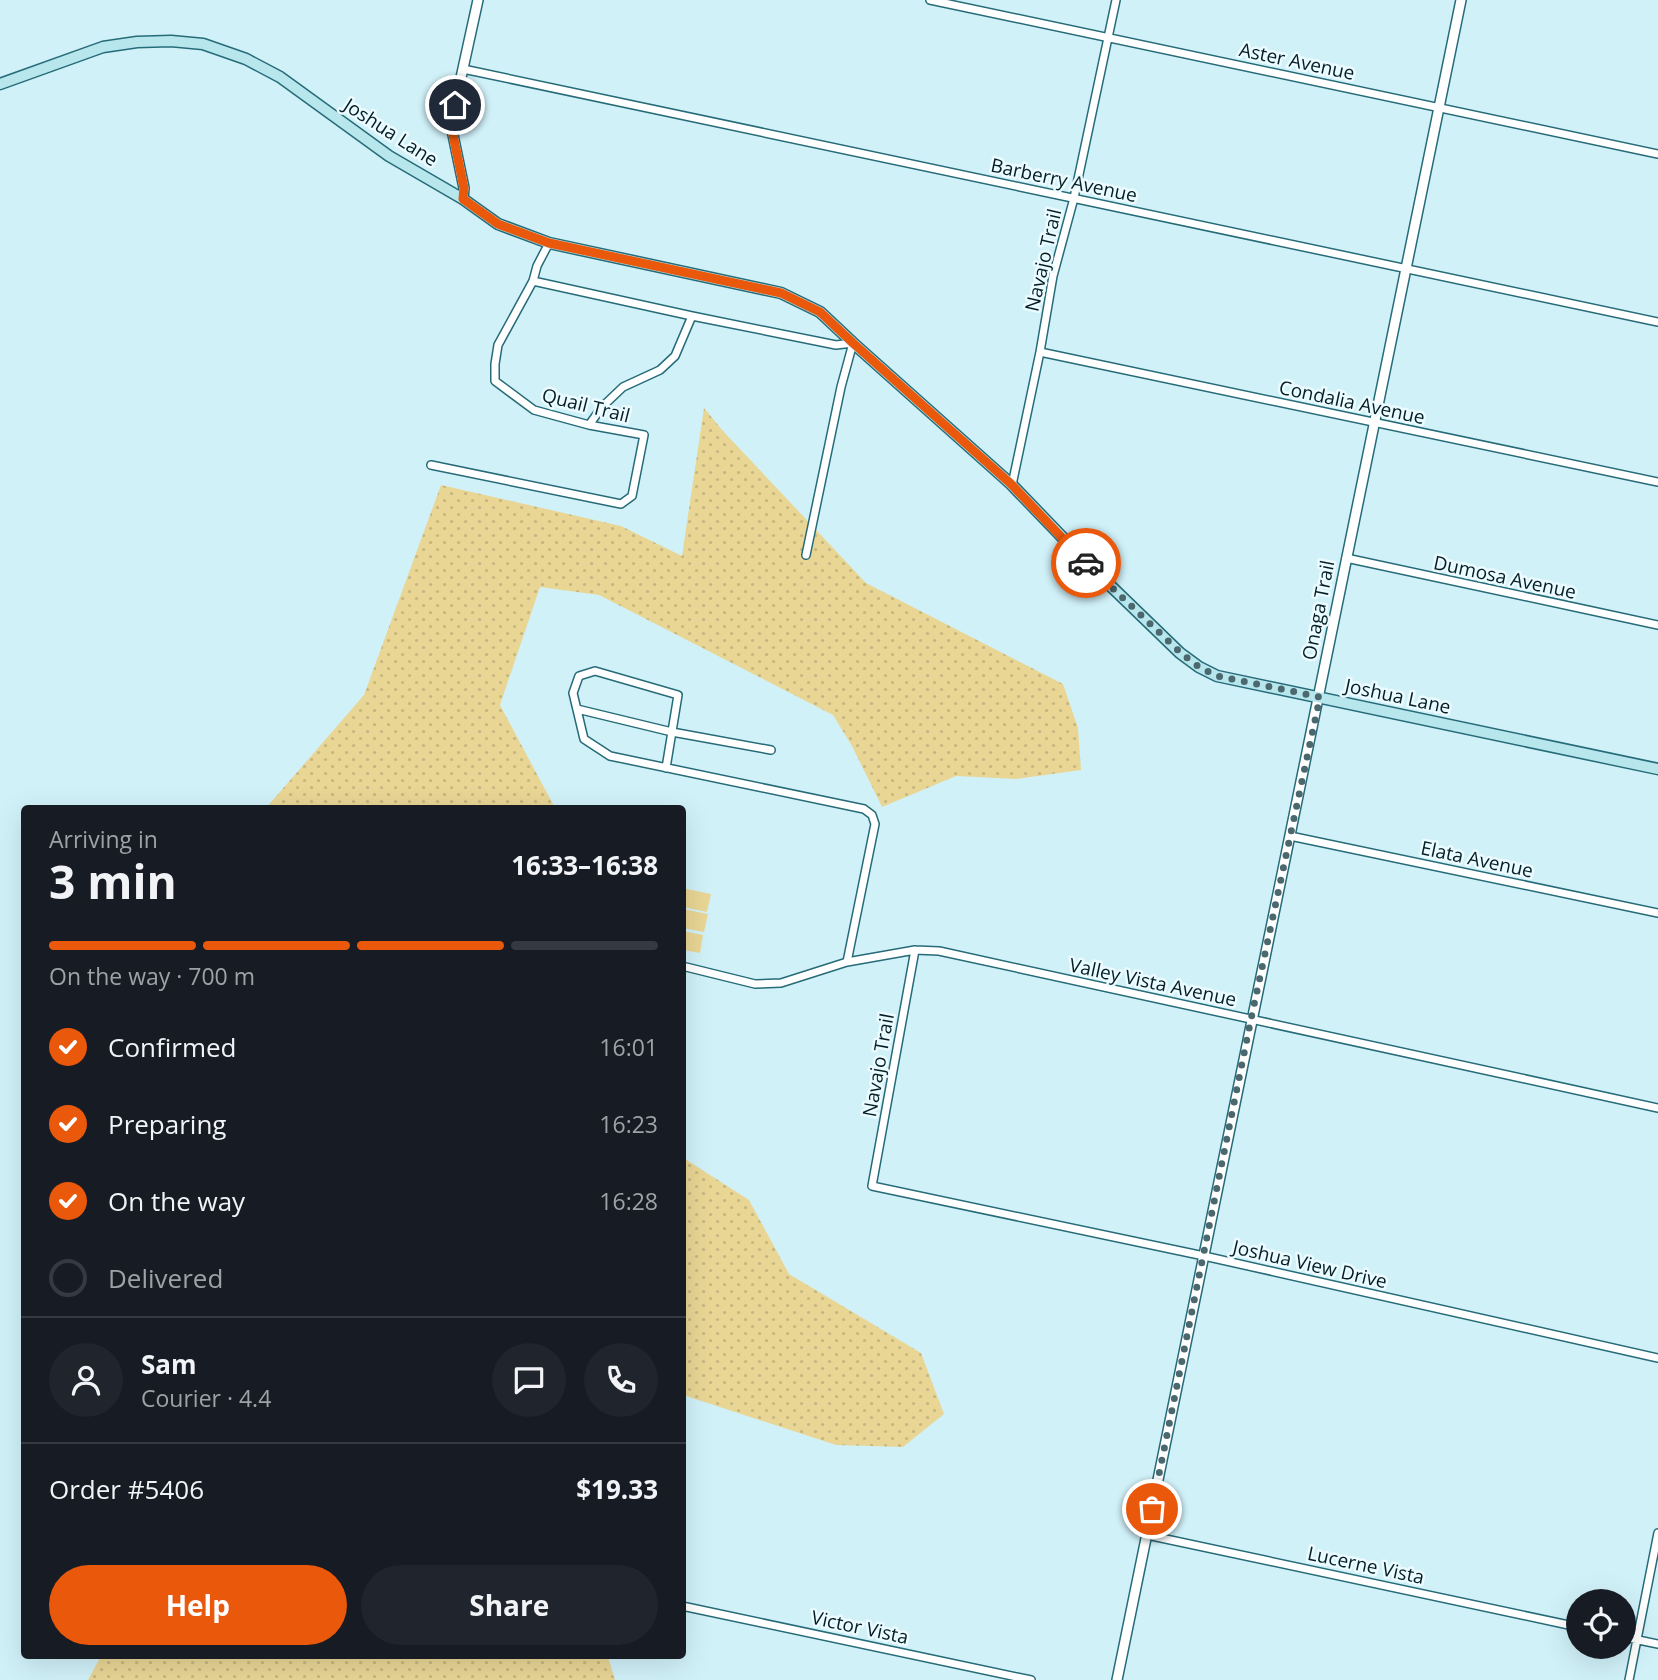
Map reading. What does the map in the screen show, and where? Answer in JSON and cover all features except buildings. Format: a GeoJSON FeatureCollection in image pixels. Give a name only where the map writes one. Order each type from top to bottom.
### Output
{"type":"FeatureCollection","features":[{"type":"Feature","properties":{"kind":"main road","name":"Joshua Lane"},"geometry":{"type":"LineString","coordinates":[[0,84],[103,47],[137,42],[203,44],[246,59],[280,77],[389,156],[463,199],[498,224],[549,243],[781,293],[820,312],[1012,485],[1090,566],[1199,667],[1217,676],[1658,769]]}},
{"type":"Feature","properties":{"kind":"street"},"geometry":{"type":"LineString","coordinates":[[463,199],[464,188],[452,130],[478,0]]}},
{"type":"Feature","properties":{"kind":"street","name":"Aster Avenue"},"geometry":{"type":"LineString","coordinates":[[929,0],[1658,154]]}},
{"type":"Feature","properties":{"kind":"street","name":"Navajo Trail"},"geometry":{"type":"LineString","coordinates":[[1012,485],[1053,276],[1074,198],[1116,0]]}},
{"type":"Feature","properties":{"kind":"street","name":"Onaga Trail"},"geometry":{"type":"LineString","coordinates":[[1117,1680],[1461,0]]}},
{"type":"Feature","properties":{"kind":"street","name":"Barberry Avenue"},"geometry":{"type":"LineString","coordinates":[[463,69],[1658,322]]}},
{"type":"Feature","properties":{"kind":"street"},"geometry":{"type":"LineString","coordinates":[[549,243],[537,266],[533,281],[836,345],[853,343],[841,387],[806,555]]}},
{"type":"Feature","properties":{"kind":"street","name":"Quail Trail"},"geometry":{"type":"LineString","coordinates":[[431,465],[621,504],[632,496],[644,435],[589,425],[534,410],[495,381],[498,345],[533,281]]}},
{"type":"Feature","properties":{"kind":"street"},"geometry":{"type":"LineString","coordinates":[[589,425],[602,407],[623,387],[660,370],[675,356],[692,316]]}},
{"type":"Feature","properties":{"kind":"street","name":"Condalia Avenue"},"geometry":{"type":"LineString","coordinates":[[1040,352],[1658,482]]}},
{"type":"Feature","properties":{"kind":"street","name":"Dumosa Avenue"},"geometry":{"type":"LineString","coordinates":[[1346,558],[1658,625]]}},
{"type":"Feature","properties":{"kind":"street"},"geometry":{"type":"LineString","coordinates":[[666,768],[678,695],[595,671],[579,676],[573,693],[584,739],[610,756],[666,768],[864,809],[872,815],[874,824],[846,962]]}},
{"type":"Feature","properties":{"kind":"street"},"geometry":{"type":"LineString","coordinates":[[577,709],[672,732],[771,750]]}},
{"type":"Feature","properties":{"kind":"street","name":"Elata Avenue"},"geometry":{"type":"LineString","coordinates":[[1290,836],[1658,913]]}},
{"type":"Feature","properties":{"kind":"street","name":"Navajo Trail"},"geometry":{"type":"LineString","coordinates":[[872,1185],[915,950]]}},
{"type":"Feature","properties":{"kind":"street","name":"Valley Vista Avenue"},"geometry":{"type":"LineString","coordinates":[[686,967],[755,984],[781,983],[846,962],[915,950],[939,951],[1658,1108]]}},
{"type":"Feature","properties":{"kind":"street","name":"Joshua View Drive"},"geometry":{"type":"LineString","coordinates":[[872,1185],[1658,1358]]}},
{"type":"Feature","properties":{"kind":"street"},"geometry":{"type":"LineString","coordinates":[[1629,1680],[1658,1533]]}},
{"type":"Feature","properties":{"kind":"street","name":"Lucerne Vista"},"geometry":{"type":"LineString","coordinates":[[1147,1535],[1566,1624]]}},
{"type":"Feature","properties":{"kind":"street","name":"Victor Vista"},"geometry":{"type":"LineString","coordinates":[[686,1607],[1031,1680]]}},
{"type":"Feature","properties":{"kind":"street"},"geometry":{"type":"LineString","coordinates":[[1637,1639],[1658,1644]]}},
{"type":"Feature","properties":{"kind":"shaded area"},"geometry":{"type":"Polygon","coordinates":[[[704,408],[866,583],[1063,684],[1078,728],[1081,770],[1016,779],[956,776],[882,807],[852,746],[833,715],[599,595],[540,587],[500,705],[553,805],[269,805],[364,695],[441,485],[621,526],[682,556],[704,408]]]}},
{"type":"Feature","properties":{"kind":"shaded area"},"geometry":{"type":"Polygon","coordinates":[[[686,889],[711,894],[707,912],[686,908],[686,889]]]}},
{"type":"Feature","properties":{"kind":"shaded area"},"geometry":{"type":"Polygon","coordinates":[[[686,910],[708,914],[704,932],[686,929],[686,910]]]}},
{"type":"Feature","properties":{"kind":"shaded area"},"geometry":{"type":"Polygon","coordinates":[[[686,932],[703,935],[700,953],[686,951],[686,932]]]}},
{"type":"Feature","properties":{"kind":"shaded area"},"geometry":{"type":"Polygon","coordinates":[[[686,1160],[749,1200],[789,1274],[921,1353],[944,1414],[903,1447],[836,1445],[686,1396],[686,1160]]]}},
{"type":"Feature","properties":{"kind":"shaded area"},"geometry":{"type":"Polygon","coordinates":[[[99,1659],[609,1659],[615,1680],[88,1680],[99,1659]]]}},
{"type":"Feature","properties":{"kind":"way so far"},"geometry":{"type":"LineString","coordinates":[[1086,563],[1199,667],[1217,676],[1320,697],[1251,1019],[1152,1509]]}},
{"type":"Feature","properties":{"kind":"route"},"geometry":{"type":"LineString","coordinates":[[455,105],[452,130],[464,188],[463,199],[498,224],[549,243],[781,293],[820,312],[1011,484],[1086,563]]}}]}
